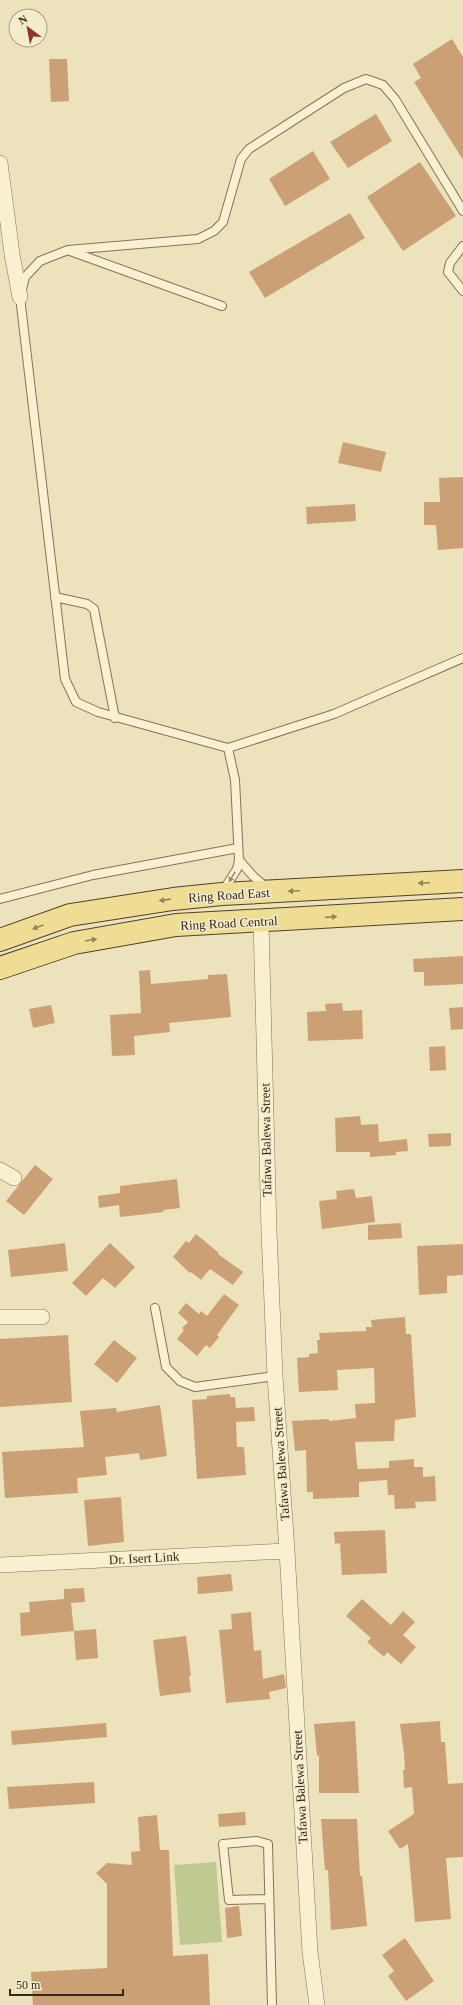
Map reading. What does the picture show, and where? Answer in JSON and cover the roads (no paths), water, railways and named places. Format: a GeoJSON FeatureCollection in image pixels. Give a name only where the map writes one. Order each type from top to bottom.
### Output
{"type":"FeatureCollection","features":[{"type":"Feature","properties":{"kind":"main road","name":"Ring Road East"},"geometry":{"type":"LineString","coordinates":[[0,940],[70,916],[173,899],[222,894],[463,881]]}},
{"type":"Feature","properties":{"kind":"main road"},"geometry":{"type":"LineString","coordinates":[[390,885],[392,913]]}},
{"type":"Feature","properties":{"kind":"main road","name":"Ring Road Central"},"geometry":{"type":"LineString","coordinates":[[0,968],[74,943],[176,925],[261,922],[463,909]]}},
{"type":"Feature","properties":{"kind":"street"},"geometry":{"type":"LineString","coordinates":[[0,163],[12,254],[20,297]]}},
{"type":"Feature","properties":{"kind":"street","name":"Tafawa Balewa Street"},"geometry":{"type":"LineString","coordinates":[[261,922],[274,1376],[287,1550],[310,1952],[317,2005]]}},
{"type":"Feature","properties":{"kind":"street"},"geometry":{"type":"LineString","coordinates":[[0,1170],[14,1178]]}},
{"type":"Feature","properties":{"kind":"street"},"geometry":{"type":"LineString","coordinates":[[0,1317],[42,1317]]}},
{"type":"Feature","properties":{"kind":"street","name":"Dr. Isert Link"},"geometry":{"type":"LineString","coordinates":[[0,1565],[287,1550]]}},
{"type":"Feature","properties":{"kind":"lane"},"geometry":{"type":"LineString","coordinates":[[463,211],[395,99],[383,85],[366,79],[344,88],[249,148],[241,160],[223,222],[214,231],[198,240],[68,250],[40,261],[25,276],[20,297],[65,679],[76,702],[114,718],[228,748],[334,714],[463,658]]}},
{"type":"Feature","properties":{"kind":"lane"},"geometry":{"type":"LineString","coordinates":[[463,246],[450,263],[448,272],[463,291]]}},
{"type":"Feature","properties":{"kind":"lane"},"geometry":{"type":"LineString","coordinates":[[68,250],[222,306]]}},
{"type":"Feature","properties":{"kind":"lane"},"geometry":{"type":"LineString","coordinates":[[55,597],[87,604],[94,609],[114,718]]}},
{"type":"Feature","properties":{"kind":"lane"},"geometry":{"type":"LineString","coordinates":[[222,894],[237,869],[239,860],[235,780],[228,748]]}},
{"type":"Feature","properties":{"kind":"lane"},"geometry":{"type":"LineString","coordinates":[[0,899],[93,875],[238,848]]}},
{"type":"Feature","properties":{"kind":"lane"},"geometry":{"type":"LineString","coordinates":[[239,860],[253,876],[273,892]]}},
{"type":"Feature","properties":{"kind":"lane"},"geometry":{"type":"LineString","coordinates":[[155,1308],[166,1367],[180,1381],[195,1387],[274,1376]]}},
{"type":"Feature","properties":{"kind":"lane"},"geometry":{"type":"LineString","coordinates":[[268,1899],[229,1900],[223,1844],[258,1841],[268,1844],[268,1899],[272,2005]]}}]}
